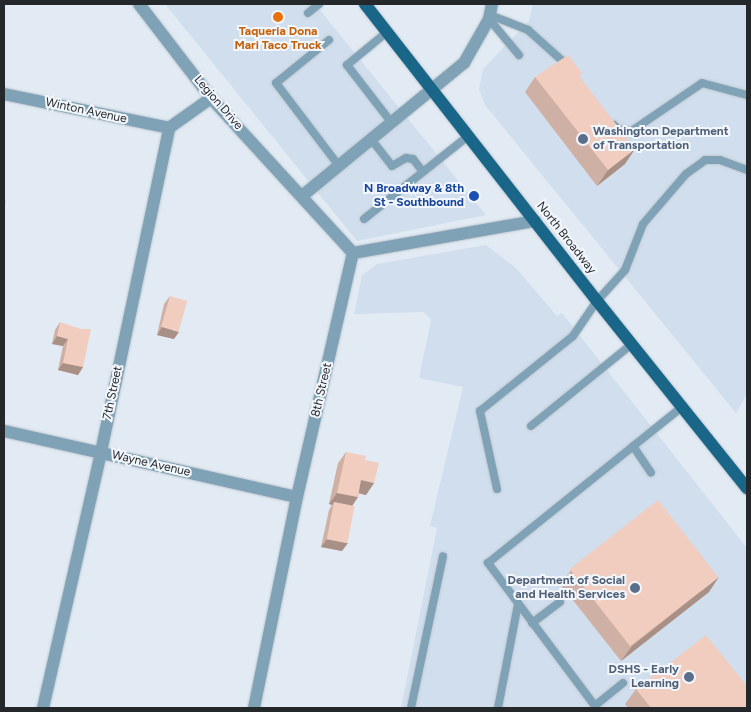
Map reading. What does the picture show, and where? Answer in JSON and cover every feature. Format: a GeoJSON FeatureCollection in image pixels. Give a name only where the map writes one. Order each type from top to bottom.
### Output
{"type":"FeatureCollection","features":[{"type":"Feature","properties":{"kind":"main road","name":"North Broadway"},"geometry":{"type":"LineString","coordinates":[[365,4],[597,301],[747,488]]}},
{"type":"Feature","properties":{"kind":"street","name":"Legion Drive"},"geometry":{"type":"LineString","coordinates":[[139,4],[211,98],[353,253]]}},
{"type":"Feature","properties":{"kind":"street"},"geometry":{"type":"LineString","coordinates":[[302,196],[464,63],[491,13]]}},
{"type":"Feature","properties":{"kind":"street","name":"Winton Avenue"},"geometry":{"type":"LineString","coordinates":[[4,94],[169,128]]}},
{"type":"Feature","properties":{"kind":"street"},"geometry":{"type":"LineString","coordinates":[[169,128],[211,98]]}},
{"type":"Feature","properties":{"kind":"street","name":"7th Street"},"geometry":{"type":"LineString","coordinates":[[43,708],[101,452],[169,128]]}},
{"type":"Feature","properties":{"kind":"street"},"geometry":{"type":"LineString","coordinates":[[353,253],[535,221]]}},
{"type":"Feature","properties":{"kind":"street","name":"8th Street"},"geometry":{"type":"LineString","coordinates":[[254,708],[297,497],[353,253]]}},
{"type":"Feature","properties":{"kind":"street","name":"Wayne Avenue"},"geometry":{"type":"LineString","coordinates":[[4,431],[297,497]]}},
{"type":"Feature","properties":{"kind":"lane"},"geometry":{"type":"LineString","coordinates":[[308,13],[319,4]]}},
{"type":"Feature","properties":{"kind":"lane"},"geometry":{"type":"LineString","coordinates":[[491,13],[519,55]]}},
{"type":"Feature","properties":{"kind":"lane"},"geometry":{"type":"LineString","coordinates":[[491,13],[528,30],[571,70]]}},
{"type":"Feature","properties":{"kind":"lane"},"geometry":{"type":"LineString","coordinates":[[388,32],[348,65],[391,122]]}},
{"type":"Feature","properties":{"kind":"lane"},"geometry":{"type":"LineString","coordinates":[[329,40],[276,83],[339,166]]}},
{"type":"Feature","properties":{"kind":"lane"},"geometry":{"type":"LineString","coordinates":[[606,114],[618,129],[630,132],[702,83],[747,95]]}},
{"type":"Feature","properties":{"kind":"lane"},"geometry":{"type":"LineString","coordinates":[[364,219],[468,136]]}},
{"type":"Feature","properties":{"kind":"lane"},"geometry":{"type":"LineString","coordinates":[[371,139],[392,166],[406,158],[413,159],[423,172]]}},
{"type":"Feature","properties":{"kind":"lane"},"geometry":{"type":"LineString","coordinates":[[497,490],[480,411],[573,336],[597,301],[625,270],[643,224],[686,174],[705,160],[720,160],[747,170]]}},
{"type":"Feature","properties":{"kind":"lane"},"geometry":{"type":"LineString","coordinates":[[531,426],[632,344]]}},
{"type":"Feature","properties":{"kind":"lane"},"geometry":{"type":"LineString","coordinates":[[623,683],[595,706],[488,564],[682,407]]}},
{"type":"Feature","properties":{"kind":"lane"},"geometry":{"type":"LineString","coordinates":[[633,446],[651,473]]}},
{"type":"Feature","properties":{"kind":"lane"},"geometry":{"type":"LineString","coordinates":[[411,708],[443,556]]}},
{"type":"Feature","properties":{"kind":"lane"},"geometry":{"type":"LineString","coordinates":[[532,623],[560,602]]}},
{"type":"Feature","properties":{"kind":"lane"},"geometry":{"type":"LineString","coordinates":[[498,708],[518,604]]}},
{"type":"Feature","properties":{"kind":"shaded area"},"geometry":{"type":"Polygon","coordinates":[[[165,4],[315,4],[486,215],[357,241],[165,4]]]}},
{"type":"Feature","properties":{"kind":"shaded area"},"geometry":{"type":"Polygon","coordinates":[[[533,4],[747,4],[747,394],[736,413],[485,105],[479,89],[483,69],[529,21],[533,4]]]}},
{"type":"Feature","properties":{"kind":"shaded area"},"geometry":{"type":"Polygon","coordinates":[[[486,245],[516,268],[557,316],[562,313],[747,548],[747,708],[401,708],[437,528],[430,526],[463,387],[419,378],[431,320],[424,312],[354,314],[362,275],[377,264],[486,245]]]}},
{"type":"Feature","properties":{"kind":"building"},"geometry":{"type":"Polygon","coordinates":[[[568,55],[582,73],[579,76],[635,149],[608,170],[535,77],[568,55]]]}},
{"type":"Feature","properties":{"kind":"building"},"geometry":{"type":"Polygon","coordinates":[[[170,296],[187,301],[178,332],[161,327],[170,296]]]}},
{"type":"Feature","properties":{"kind":"building"},"geometry":{"type":"Polygon","coordinates":[[[60,322],[81,329],[91,329],[83,367],[63,363],[68,339],[57,336],[60,322]]]}},
{"type":"Feature","properties":{"kind":"building"},"geometry":{"type":"Polygon","coordinates":[[[346,452],[366,456],[365,460],[379,463],[374,483],[361,480],[358,497],[337,493],[346,452]]]}},
{"type":"Feature","properties":{"kind":"building","name":"Department of Social and Health Services"},"geometry":{"type":"Polygon","coordinates":[[[658,500],[718,577],[630,646],[570,569],[658,500]]]}},
{"type":"Feature","properties":{"kind":"building"},"geometry":{"type":"Polygon","coordinates":[[[334,502],[355,506],[347,543],[327,539],[334,502]]]}},
{"type":"Feature","properties":{"kind":"building","name":"DSHS - Early Learning"},"geometry":{"type":"Polygon","coordinates":[[[706,635],[747,686],[747,708],[651,708],[636,689],[706,635]]]}},
{"type":"Feature","properties":{"kind":"place","name":"Taqueria Dona Mari Taco Truck"},"geometry":{"type":"Point","coordinates":[278,17]}},
{"type":"Feature","properties":{"kind":"place","name":"Washington Department of Transportation"},"geometry":{"type":"Point","coordinates":[583,139]}},
{"type":"Feature","properties":{"kind":"place","name":"N Broadway & 8th St - Southbound"},"geometry":{"type":"Point","coordinates":[474,196]}},
{"type":"Feature","properties":{"kind":"place","name":"Department of Social and Health Services"},"geometry":{"type":"Point","coordinates":[635,588]}},
{"type":"Feature","properties":{"kind":"place","name":"DSHS - Early Learning"},"geometry":{"type":"Point","coordinates":[689,677]}}]}
